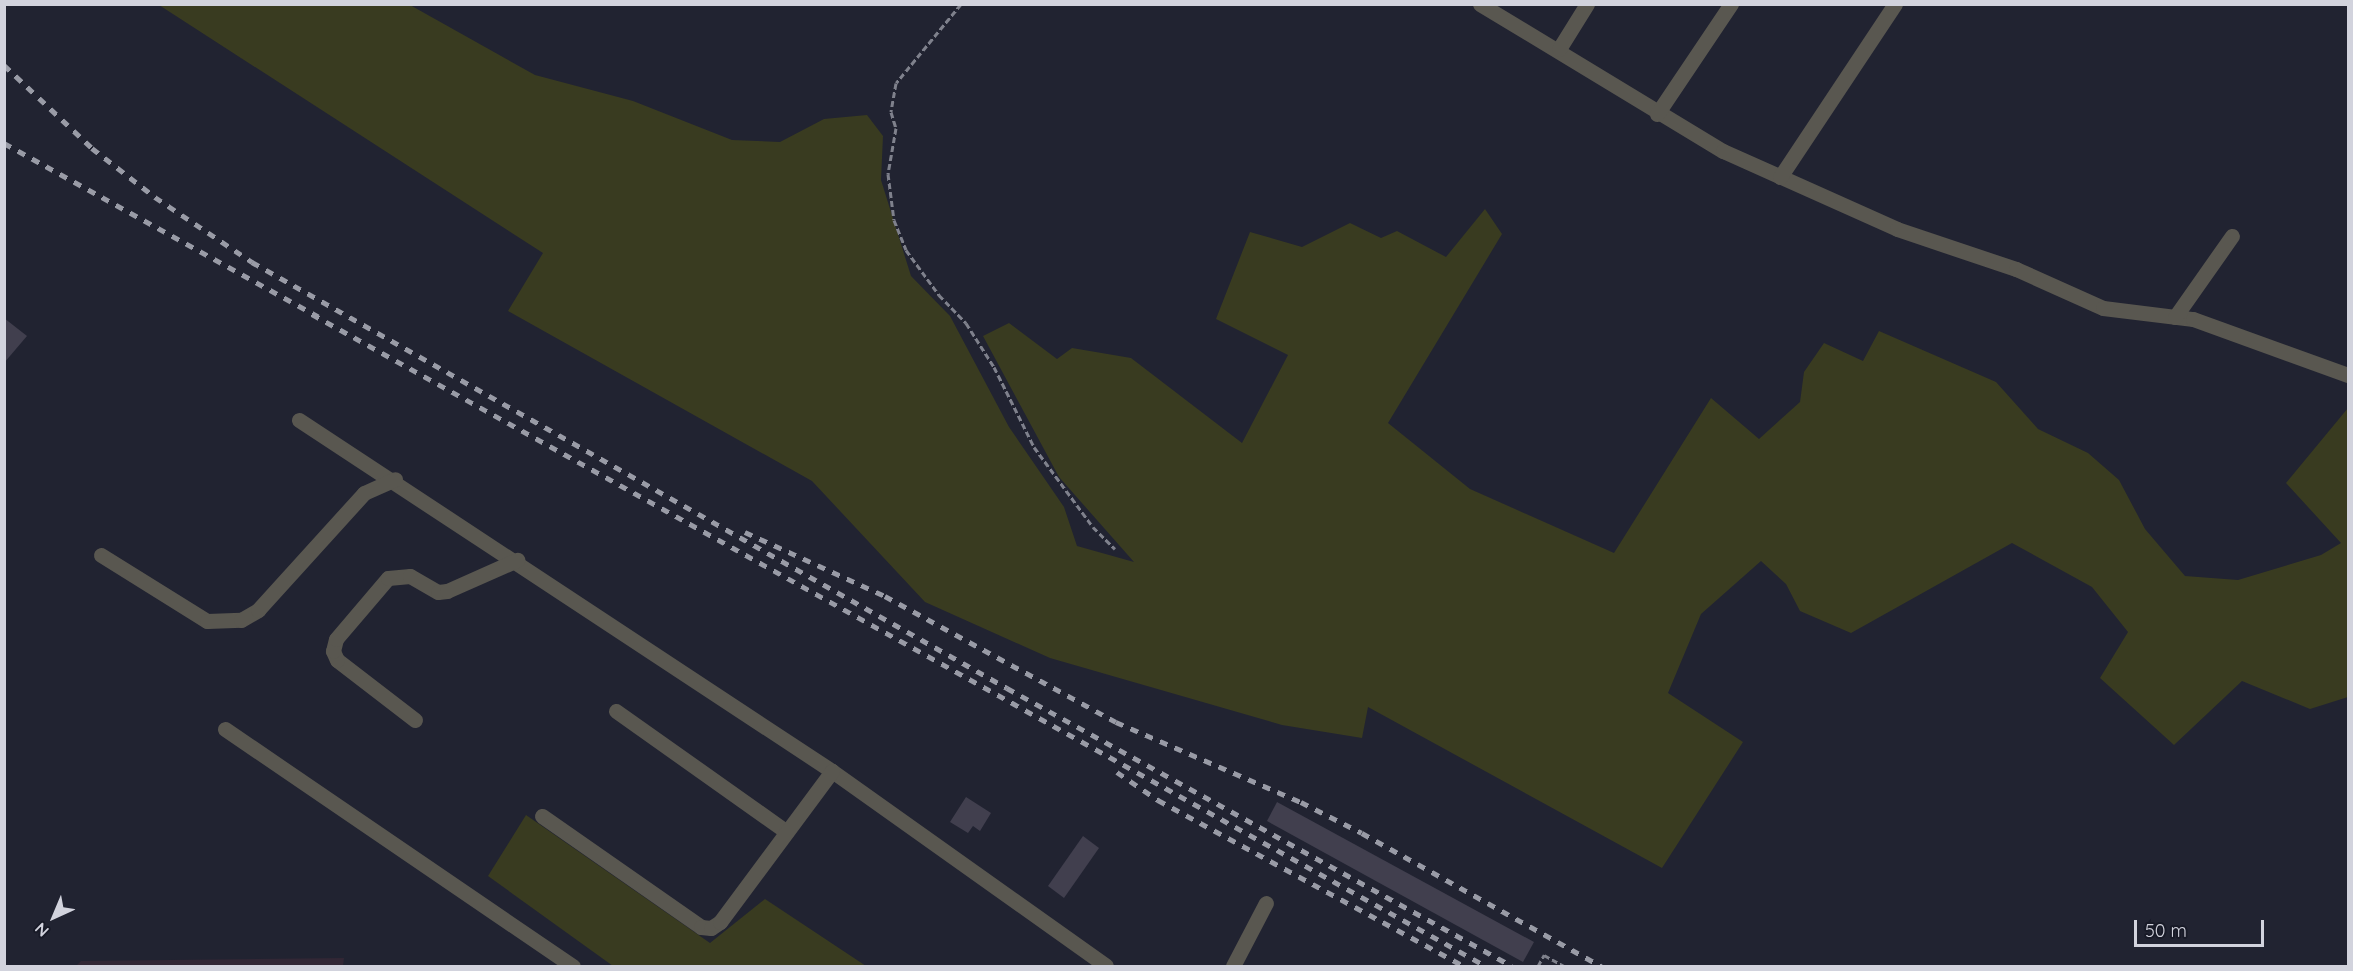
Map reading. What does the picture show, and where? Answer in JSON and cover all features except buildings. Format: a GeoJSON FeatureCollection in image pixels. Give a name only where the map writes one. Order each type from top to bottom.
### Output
{"type":"FeatureCollection","features":[{"type":"Feature","properties":{"kind":"street"},"geometry":{"type":"LineString","coordinates":[[1480,4],[1559,49],[1657,114],[1780,177],[1897,229],[2016,269],[2103,308],[2131,314],[2193,320],[2349,375]]}},
{"type":"Feature","properties":{"kind":"street"},"geometry":{"type":"LineString","coordinates":[[1559,49],[1587,4]]}},
{"type":"Feature","properties":{"kind":"street"},"geometry":{"type":"LineString","coordinates":[[1657,114],[1731,4]]}},
{"type":"Feature","properties":{"kind":"street"},"geometry":{"type":"LineString","coordinates":[[1780,177],[1895,4]]}},
{"type":"Feature","properties":{"kind":"street"},"geometry":{"type":"LineString","coordinates":[[2175,317],[2232,236]]}},
{"type":"Feature","properties":{"kind":"street"},"geometry":{"type":"LineString","coordinates":[[299,420],[395,479],[832,771],[1106,966]]}},
{"type":"Feature","properties":{"kind":"street"},"geometry":{"type":"LineString","coordinates":[[101,555],[207,621],[241,620],[258,610],[364,493],[395,479]]}},
{"type":"Feature","properties":{"kind":"street"},"geometry":{"type":"LineString","coordinates":[[415,720],[336,660],[333,651],[336,639],[388,578],[410,576],[438,592],[447,591],[517,560]]}},
{"type":"Feature","properties":{"kind":"street"},"geometry":{"type":"LineString","coordinates":[[616,711],[787,832]]}},
{"type":"Feature","properties":{"kind":"street"},"geometry":{"type":"LineString","coordinates":[[225,729],[573,966]]}},
{"type":"Feature","properties":{"kind":"street"},"geometry":{"type":"LineString","coordinates":[[542,816],[700,927],[711,928],[720,922],[832,771]]}},
{"type":"Feature","properties":{"kind":"street"},"geometry":{"type":"LineString","coordinates":[[1233,966],[1266,903]]}},
{"type":"Feature","properties":{"kind":"path"},"geometry":{"type":"LineString","coordinates":[[961,4],[896,83],[891,112],[896,128],[888,174],[894,220],[906,250],[939,294],[966,323],[988,358],[1034,447],[1093,527],[1115,549]]}},
{"type":"Feature","properties":{"kind":"path"},"geometry":{"type":"LineString","coordinates":[[1538,966],[1544,956],[1564,966]]}},
{"type":"Feature","properties":{"kind":"shaded area"},"geometry":{"type":"Polygon","coordinates":[[[344,958],[343,966],[76,966],[81,961],[344,958]]]}},
{"type":"Feature","properties":{"kind":"green space"},"geometry":{"type":"Polygon","coordinates":[[[159,5],[410,5],[535,75],[633,101],[732,140],[780,142],[824,119],[867,115],[883,136],[881,180],[911,276],[950,316],[1009,427],[1064,507],[1077,546],[1134,562],[1059,477],[983,336],[1009,323],[1057,359],[1072,348],[1131,358],[1242,443],[1288,355],[1216,319],[1250,232],[1302,247],[1350,223],[1381,238],[1397,231],[1446,257],[1485,209],[1502,234],[1388,423],[1470,489],[1614,553],[1711,398],[1759,439],[1800,402],[1804,372],[1824,343],[1863,361],[1879,331],[1996,382],[2038,429],[2088,453],[2119,480],[2145,529],[2185,576],[2238,580],[2321,555],[2341,543],[2286,483],[2348,408],[2348,697],[2310,709],[2242,681],[2174,745],[2100,678],[2128,632],[2092,587],[2012,543],[1851,633],[1800,611],[1786,584],[1761,561],[1701,614],[1668,693],[1743,742],[1662,868],[1368,707],[1362,738],[1282,725],[1050,658],[925,602],[812,481],[508,311],[543,253],[159,5]]]}},
{"type":"Feature","properties":{"kind":"green space"},"geometry":{"type":"Polygon","coordinates":[[[526,815],[710,943],[765,899],[866,966],[613,966],[488,876],[526,815]]]}},
{"type":"Feature","properties":{"kind":"railway"},"geometry":{"type":"LineString","coordinates":[[4,65],[92,148],[155,197],[252,262],[1007,688],[1512,966]]}},
{"type":"Feature","properties":{"kind":"railway"},"geometry":{"type":"LineString","coordinates":[[4,143],[318,316]]}},
{"type":"Feature","properties":{"kind":"railway"},"geometry":{"type":"LineString","coordinates":[[312,314],[1486,966]]}},
{"type":"Feature","properties":{"kind":"railway"},"geometry":{"type":"LineString","coordinates":[[745,532],[885,596],[1116,722],[1301,802],[1362,833],[1601,966]]}},
{"type":"Feature","properties":{"kind":"railway"},"geometry":{"type":"LineString","coordinates":[[1117,772],[1158,800],[1464,966]]}}]}
